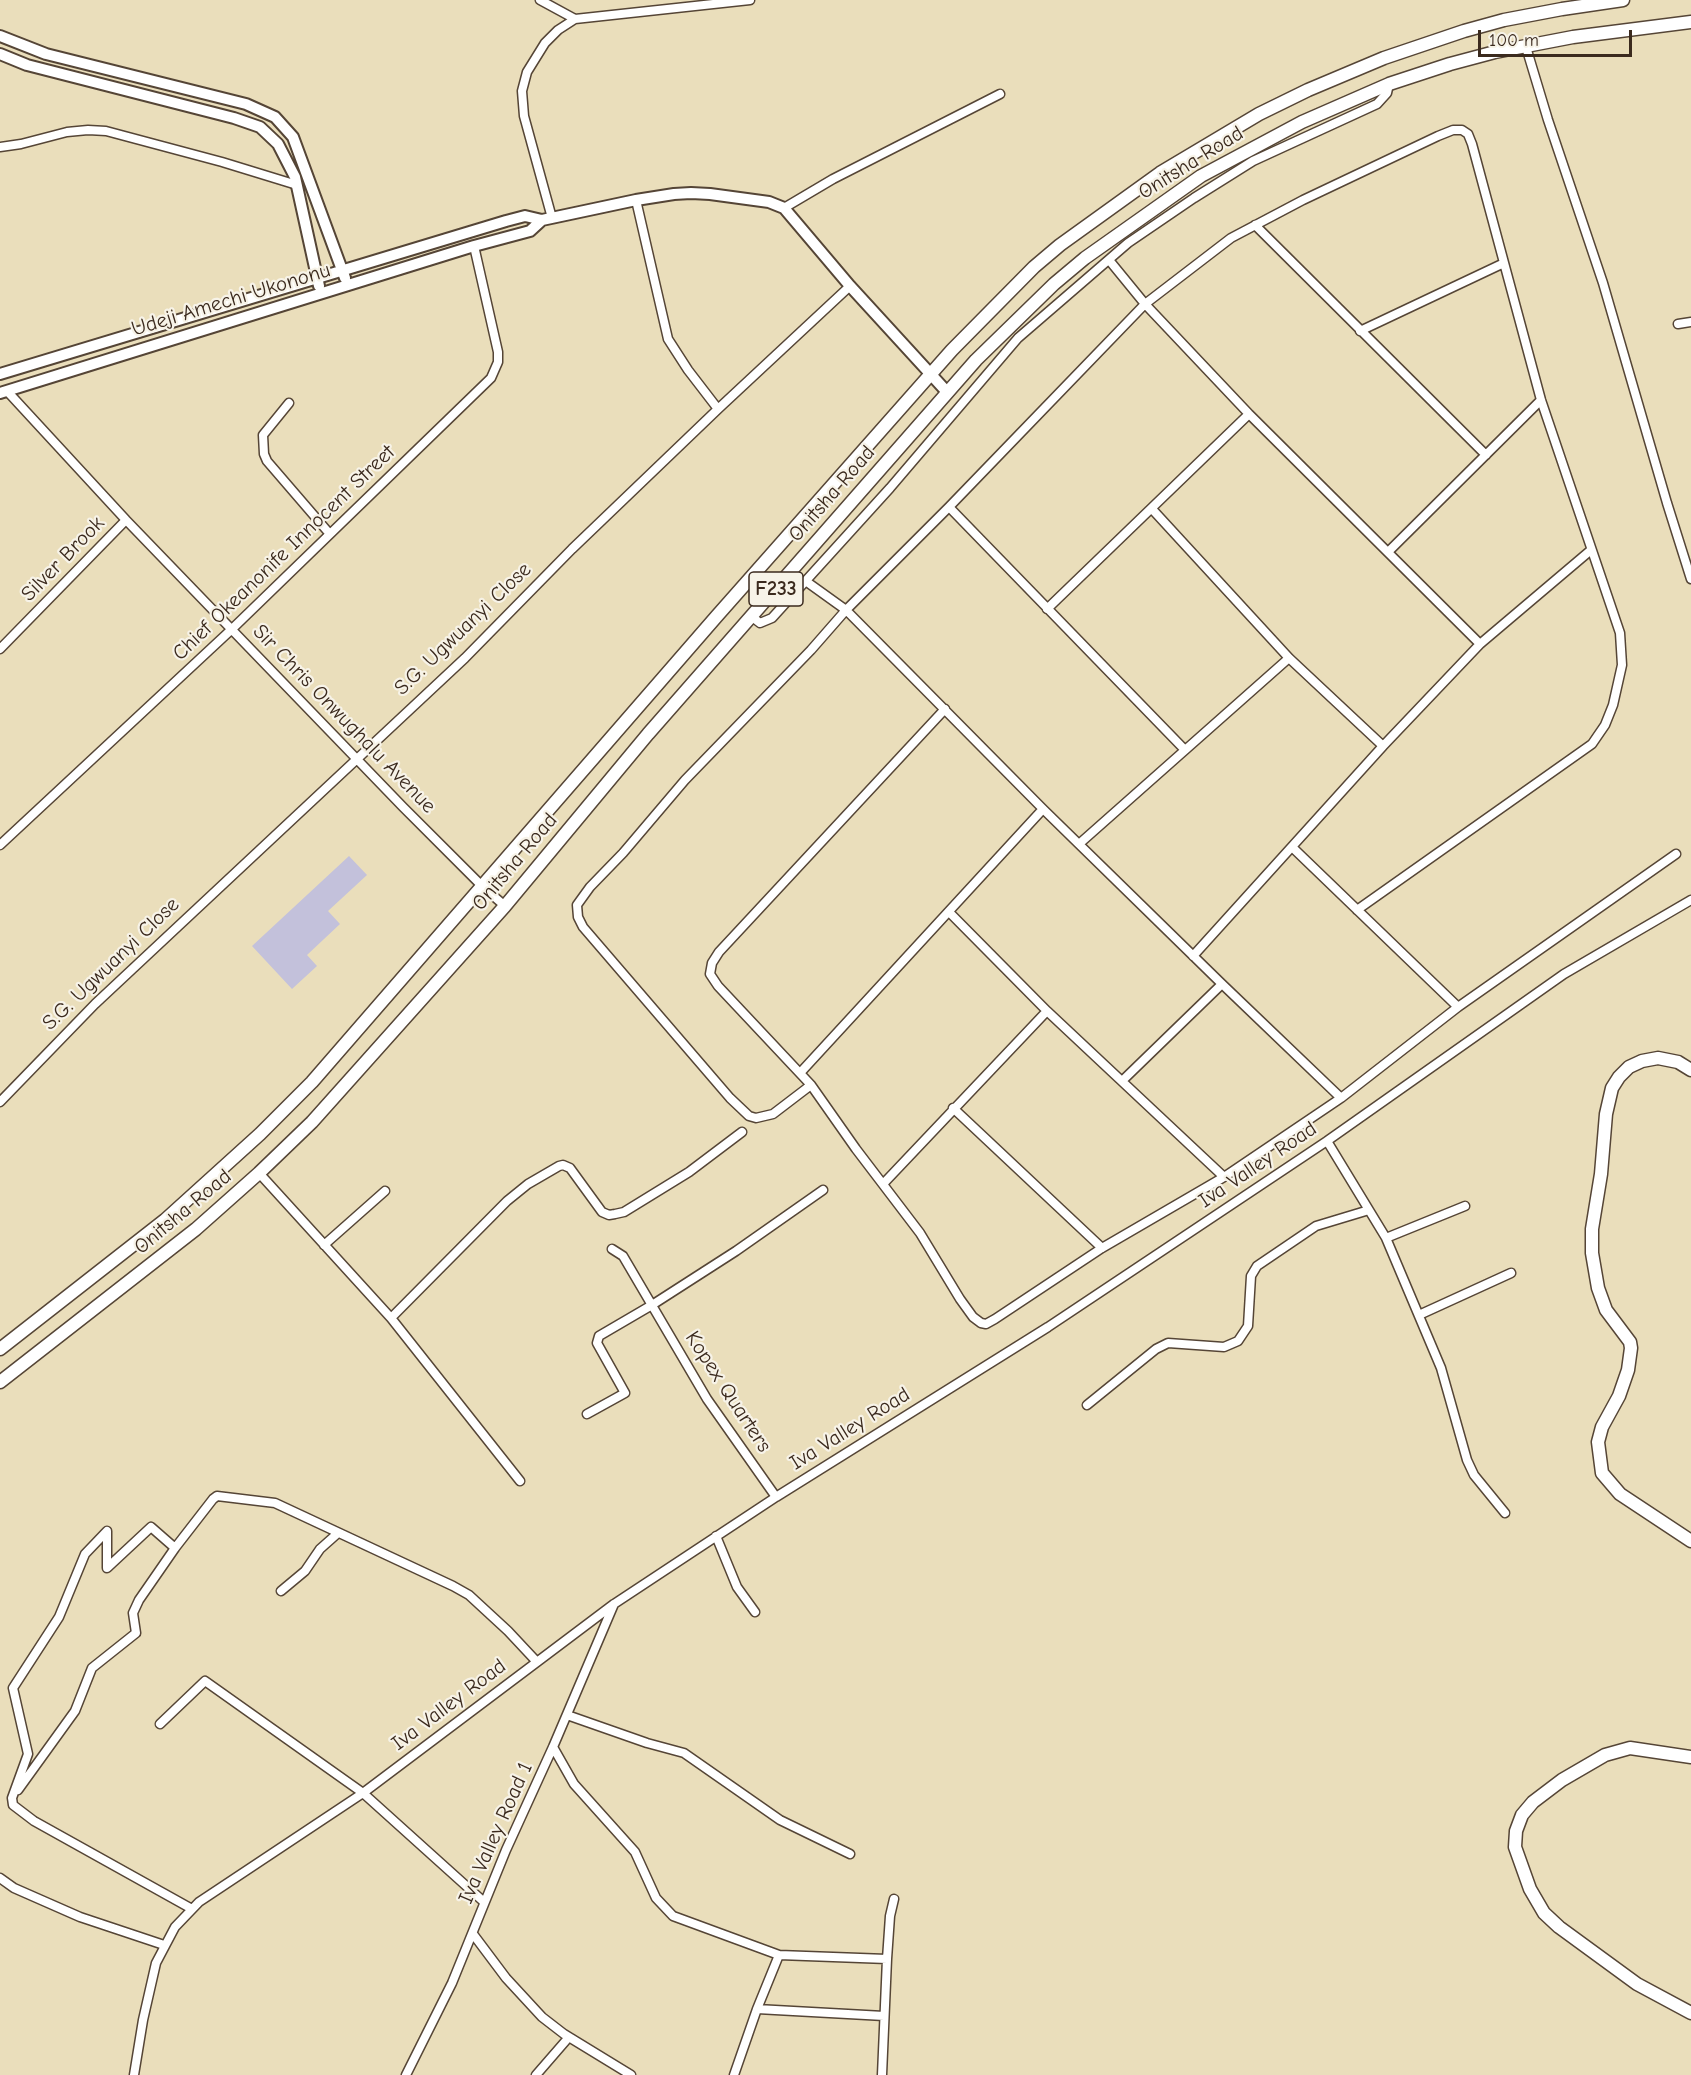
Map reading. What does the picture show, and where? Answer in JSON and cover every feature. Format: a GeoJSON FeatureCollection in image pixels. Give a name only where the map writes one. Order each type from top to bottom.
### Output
{"type":"FeatureCollection","features":[{"type":"Feature","properties":{"kind":"main road","name":"Onitsha Road"},"geometry":{"type":"LineString","coordinates":[[0,1349],[165,1220],[260,1134],[312,1082],[716,617],[952,350],[1059,245],[1160,173],[1258,114],[1308,90],[1374,63],[1464,31],[1540,13],[1623,0]]}},
{"type":"Feature","properties":{"kind":"main road","name":"Onitsha Road"},"geometry":{"type":"LineString","coordinates":[[0,1383],[196,1229],[312,1122],[505,906],[648,734],[947,392],[976,360],[1062,277],[1085,258],[1191,183],[1257,144],[1389,84],[1450,64],[1526,46],[1573,37],[1691,22]]}},
{"type":"Feature","properties":{"kind":"main road"},"geometry":{"type":"LineString","coordinates":[[0,36],[46,54],[246,104],[274,117],[293,137],[347,285]]}},
{"type":"Feature","properties":{"kind":"main road"},"geometry":{"type":"LineString","coordinates":[[0,54],[27,65],[212,112],[260,127],[278,144],[297,185],[321,293]]}},
{"type":"Feature","properties":{"kind":"main road"},"geometry":{"type":"LineString","coordinates":[[547,219],[674,194],[710,194],[769,202],[784,208],[850,286],[947,392]]}},
{"type":"Feature","properties":{"kind":"main road","name":"Udeji Amechi Ukononu"},"geometry":{"type":"LineString","coordinates":[[0,374],[506,221],[525,216],[547,219]]}},
{"type":"Feature","properties":{"kind":"main road","name":"Udeji Amechi Ukononu"},"geometry":{"type":"LineString","coordinates":[[3,392],[474,246],[530,231],[547,219]]}},
{"type":"Feature","properties":{"kind":"main road"},"geometry":{"type":"LineString","coordinates":[[1691,1070],[1678,1062],[1668,1060],[1642,1061],[1629,1067],[1612,1088],[1606,1114],[1592,1253],[1598,1288],[1606,1310],[1630,1342],[1631,1348],[1628,1370],[1619,1396],[1602,1427],[1598,1442],[1602,1473],[1620,1494],[1691,1541]]}},
{"type":"Feature","properties":{"kind":"main road"},"geometry":{"type":"LineString","coordinates":[[1691,1756],[1630,1749],[1605,1755],[1562,1780],[1533,1802],[1522,1815],[1516,1831],[1515,1847],[1530,1889],[1544,1913],[1558,1927],[1637,1984],[1691,2013]]}},
{"type":"Feature","properties":{"kind":"street"},"geometry":{"type":"LineString","coordinates":[[540,0],[575,19]]}},
{"type":"Feature","properties":{"kind":"street"},"geometry":{"type":"LineString","coordinates":[[547,219],[524,116],[522,91],[527,72],[545,43],[558,30],[575,19],[750,0]]}},
{"type":"Feature","properties":{"kind":"street"},"geometry":{"type":"LineString","coordinates":[[1526,46],[1548,120],[1603,283],[1691,579]]}},
{"type":"Feature","properties":{"kind":"street"},"geometry":{"type":"LineString","coordinates":[[751,616],[760,623],[772,618],[807,582],[1018,338],[1128,243],[1253,161],[1377,104],[1387,93],[1389,84]]}},
{"type":"Feature","properties":{"kind":"street"},"geometry":{"type":"LineString","coordinates":[[784,208],[833,179],[1000,94]]}},
{"type":"Feature","properties":{"kind":"street"},"geometry":{"type":"LineString","coordinates":[[811,1084],[764,1118],[748,1116],[583,927],[578,917],[577,905],[590,887],[623,853],[686,780],[811,650],[846,609],[949,507],[1145,304],[1231,238],[1302,200],[1438,136],[1453,130],[1462,130],[1468,134],[1472,144],[1541,400],[1620,633],[1622,665],[1613,705],[1605,725],[1592,744],[1357,910]]}},
{"type":"Feature","properties":{"kind":"street"},"geometry":{"type":"LineString","coordinates":[[0,147],[67,132],[106,131],[297,185]]}},
{"type":"Feature","properties":{"kind":"street"},"geometry":{"type":"LineString","coordinates":[[636,200],[668,339],[718,409]]}},
{"type":"Feature","properties":{"kind":"street"},"geometry":{"type":"LineString","coordinates":[[1255,225],[1486,455]]}},
{"type":"Feature","properties":{"kind":"street","name":"Chief Okeanonife Innocent Street"},"geometry":{"type":"LineString","coordinates":[[0,846],[232,629],[329,533],[462,409],[491,378],[498,352],[474,246]]}},
{"type":"Feature","properties":{"kind":"street"},"geometry":{"type":"LineString","coordinates":[[1109,260],[1145,304],[1249,414],[1480,644]]}},
{"type":"Feature","properties":{"kind":"street"},"geometry":{"type":"LineString","coordinates":[[1360,331],[1504,263]]}},
{"type":"Feature","properties":{"kind":"street","name":"S.G. Ugwuanyi Close"},"geometry":{"type":"LineString","coordinates":[[0,1102],[95,1004],[465,658],[572,549],[850,286]]}},
{"type":"Feature","properties":{"kind":"street"},"geometry":{"type":"LineString","coordinates":[[1678,324],[1691,322]]}},
{"type":"Feature","properties":{"kind":"street","name":"Sir Chris Onwughalu Avenue"},"geometry":{"type":"LineString","coordinates":[[3,392],[357,758],[483,887],[505,906]]}},
{"type":"Feature","properties":{"kind":"street"},"geometry":{"type":"LineString","coordinates":[[1388,552],[1541,400]]}},
{"type":"Feature","properties":{"kind":"street"},"geometry":{"type":"LineString","coordinates":[[289,403],[263,435],[264,454],[267,461],[329,533]]}},
{"type":"Feature","properties":{"kind":"street"},"geometry":{"type":"LineString","coordinates":[[1047,609],[1249,414]]}},
{"type":"Feature","properties":{"kind":"street"},"geometry":{"type":"LineString","coordinates":[[949,507],[1185,750]]}},
{"type":"Feature","properties":{"kind":"street"},"geometry":{"type":"LineString","coordinates":[[1152,509],[1289,658],[1383,746]]}},
{"type":"Feature","properties":{"kind":"street","name":"Silver Brook"},"geometry":{"type":"LineString","coordinates":[[0,648],[126,520]]}},
{"type":"Feature","properties":{"kind":"street"},"geometry":{"type":"LineString","coordinates":[[1193,956],[1383,746],[1480,644],[1591,550]]}},
{"type":"Feature","properties":{"kind":"street"},"geometry":{"type":"LineString","coordinates":[[807,582],[846,609],[1079,844],[1341,1098]]}},
{"type":"Feature","properties":{"kind":"street"},"geometry":{"type":"LineString","coordinates":[[1079,844],[1289,658]]}},
{"type":"Feature","properties":{"kind":"street"},"geometry":{"type":"LineString","coordinates":[[945,709],[728,943],[712,963],[710,974],[718,986],[811,1084],[920,1233],[973,1317],[986,1324],[1102,1248],[1224,1177],[1341,1098],[1458,1007],[1676,854]]}},
{"type":"Feature","properties":{"kind":"street"},"geometry":{"type":"LineString","coordinates":[[800,1073],[1044,809]]}},
{"type":"Feature","properties":{"kind":"street"},"geometry":{"type":"LineString","coordinates":[[1292,847],[1458,1007]]}},
{"type":"Feature","properties":{"kind":"street","name":"Iva Valley Road"},"geometry":{"type":"LineString","coordinates":[[134,2075],[156,1963],[175,1927],[192,1908],[363,1793],[614,1604],[776,1497],[1048,1327],[1327,1141],[1549,984],[1691,900]]}},
{"type":"Feature","properties":{"kind":"street"},"geometry":{"type":"LineString","coordinates":[[949,912],[1047,1011],[1224,1177]]}},
{"type":"Feature","properties":{"kind":"street"},"geometry":{"type":"LineString","coordinates":[[1122,1082],[1222,984]]}},
{"type":"Feature","properties":{"kind":"street"},"geometry":{"type":"LineString","coordinates":[[882,1184],[1047,1011]]}},
{"type":"Feature","properties":{"kind":"street"},"geometry":{"type":"LineString","coordinates":[[953,1108],[1102,1248]]}},
{"type":"Feature","properties":{"kind":"street"},"geometry":{"type":"LineString","coordinates":[[391,1318],[507,1201],[528,1184],[559,1166],[570,1168],[602,1212],[609,1215],[615,1214],[624,1212],[689,1172],[742,1132]]}},
{"type":"Feature","properties":{"kind":"street"},"geometry":{"type":"LineString","coordinates":[[1327,1141],[1386,1238],[1441,1368],[1467,1460],[1474,1475],[1505,1513]]}},
{"type":"Feature","properties":{"kind":"street"},"geometry":{"type":"LineString","coordinates":[[259,1173],[391,1318],[520,1481]]}},
{"type":"Feature","properties":{"kind":"street"},"geometry":{"type":"LineString","coordinates":[[587,1414],[626,1393],[597,1343],[603,1332],[652,1305],[736,1251],[823,1190]]}},
{"type":"Feature","properties":{"kind":"street"},"geometry":{"type":"LineString","coordinates":[[324,1245],[385,1191]]}},
{"type":"Feature","properties":{"kind":"street"},"geometry":{"type":"LineString","coordinates":[[1386,1238],[1465,1206]]}},
{"type":"Feature","properties":{"kind":"street"},"geometry":{"type":"LineString","coordinates":[[1087,1405],[1156,1349],[1168,1343],[1224,1347],[1238,1341],[1248,1326],[1251,1276],[1257,1266],[1316,1226],[1369,1210]]}},
{"type":"Feature","properties":{"kind":"street","name":"Kopex Quarters"},"geometry":{"type":"LineString","coordinates":[[612,1249],[622,1256],[707,1399],[776,1497]]}},
{"type":"Feature","properties":{"kind":"street"},"geometry":{"type":"LineString","coordinates":[[1419,1315],[1511,1273]]}},
{"type":"Feature","properties":{"kind":"street"},"geometry":{"type":"LineString","coordinates":[[12,1798],[75,1711],[92,1668],[136,1633],[134,1613],[140,1600],[175,1548],[217,1496],[275,1503],[453,1586],[469,1595],[537,1662]]}},
{"type":"Feature","properties":{"kind":"street"},"geometry":{"type":"LineString","coordinates":[[175,1548],[151,1527],[107,1568],[107,1531],[86,1554],[59,1617],[13,1688],[28,1754],[12,1798],[13,1805],[34,1821],[192,1908]]}},
{"type":"Feature","properties":{"kind":"street"},"geometry":{"type":"LineString","coordinates":[[281,1591],[305,1571],[320,1549],[338,1533]]}},
{"type":"Feature","properties":{"kind":"street"},"geometry":{"type":"LineString","coordinates":[[716,1536],[737,1587],[755,1612]]}},
{"type":"Feature","properties":{"kind":"street","name":"Iva Valley Road 1"},"geometry":{"type":"LineString","coordinates":[[406,2075],[452,1983],[484,1902],[554,1747],[614,1604]]}},
{"type":"Feature","properties":{"kind":"street"},"geometry":{"type":"LineString","coordinates":[[160,1724],[205,1681],[363,1793],[484,1902]]}},
{"type":"Feature","properties":{"kind":"street"},"geometry":{"type":"LineString","coordinates":[[567,1714],[647,1743],[684,1753],[780,1820],[850,1854]]}},
{"type":"Feature","properties":{"kind":"street"},"geometry":{"type":"LineString","coordinates":[[554,1747],[574,1784],[635,1852],[642,1862],[656,1898],[673,1916],[779,1955],[887,1959]]}},
{"type":"Feature","properties":{"kind":"street"},"geometry":{"type":"LineString","coordinates":[[0,1878],[14,1888],[80,1917],[164,1945]]}},
{"type":"Feature","properties":{"kind":"street"},"geometry":{"type":"LineString","coordinates":[[882,2075],[887,1959],[890,1916],[894,1899]]}},
{"type":"Feature","properties":{"kind":"street"},"geometry":{"type":"LineString","coordinates":[[473,1934],[506,1978],[542,2017],[569,2037],[631,2075]]}},
{"type":"Feature","properties":{"kind":"street"},"geometry":{"type":"LineString","coordinates":[[734,2075],[779,1955]]}},
{"type":"Feature","properties":{"kind":"street"},"geometry":{"type":"LineString","coordinates":[[757,2009],[884,2016]]}},
{"type":"Feature","properties":{"kind":"street"},"geometry":{"type":"LineString","coordinates":[[536,2075],[569,2037]]}},
{"type":"Feature","properties":{"kind":"shaded area"},"geometry":{"type":"Polygon","coordinates":[[[349,856],[367,875],[328,911],[340,924],[307,955],[317,966],[292,989],[252,946],[349,856]]]}}]}
